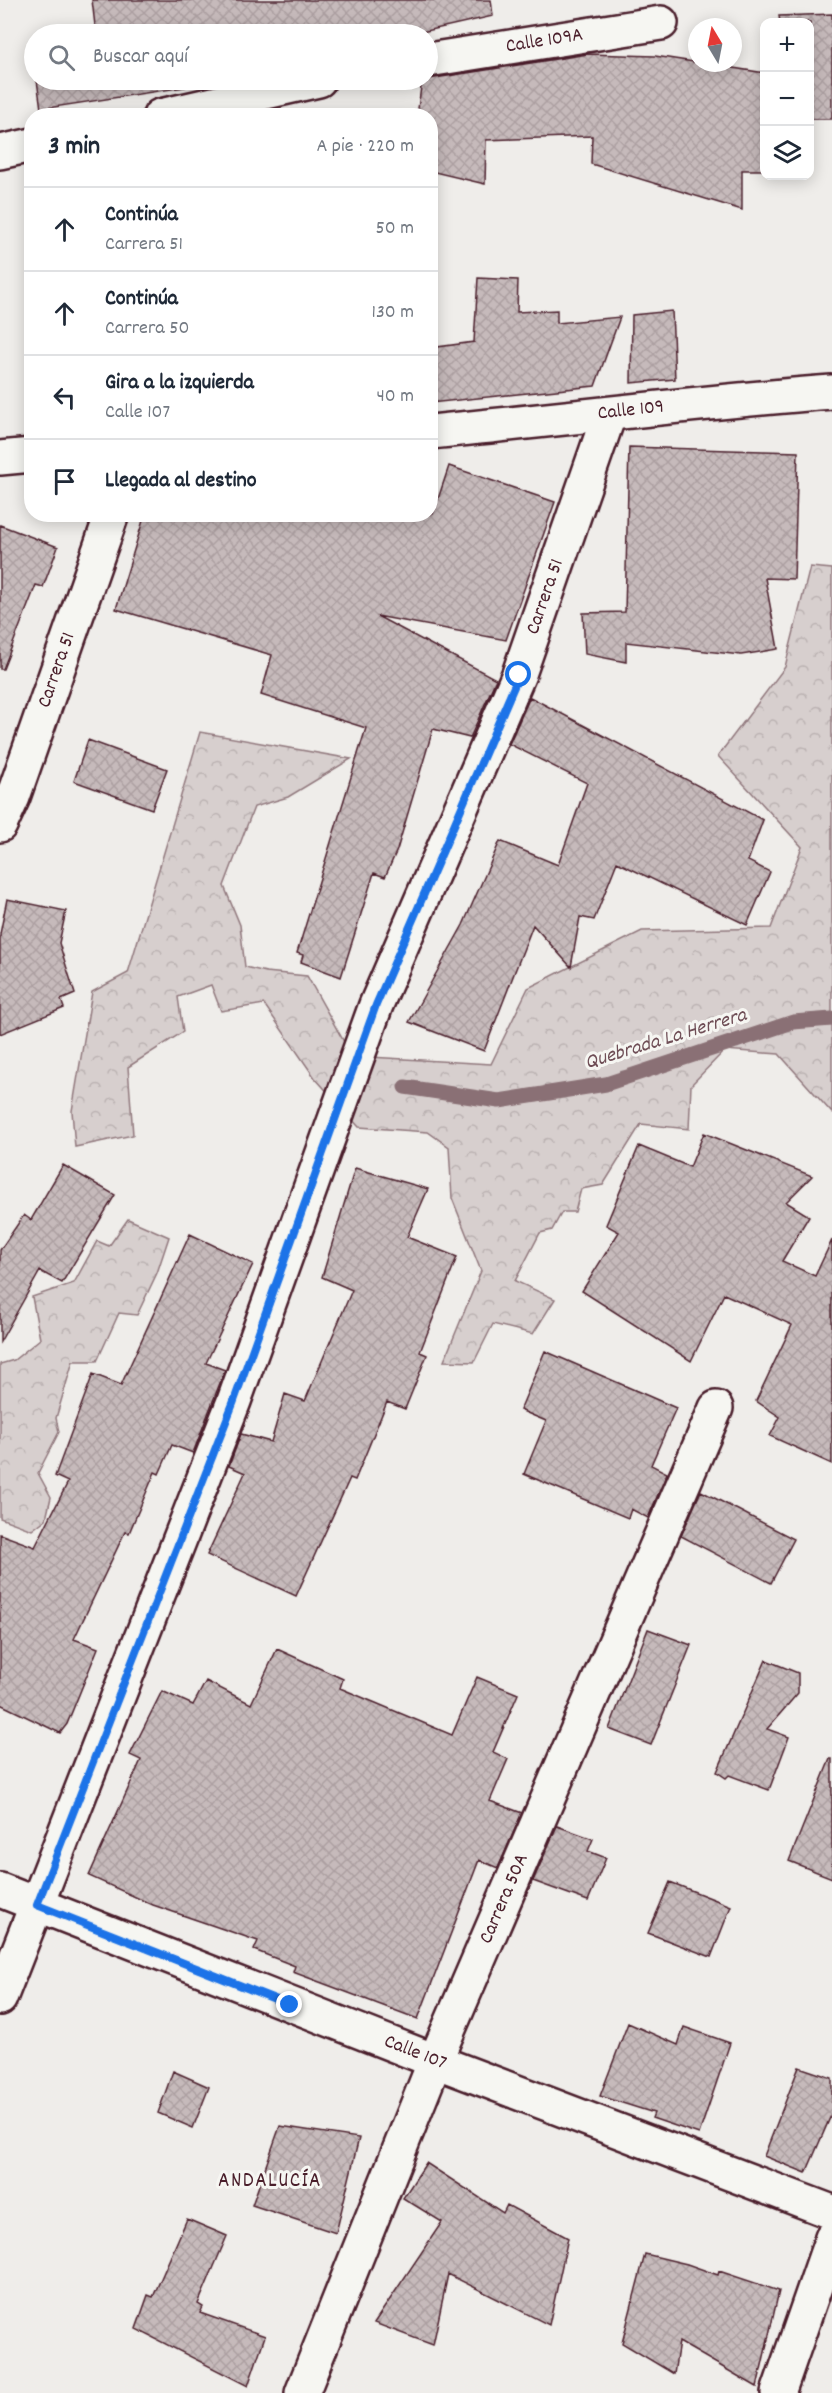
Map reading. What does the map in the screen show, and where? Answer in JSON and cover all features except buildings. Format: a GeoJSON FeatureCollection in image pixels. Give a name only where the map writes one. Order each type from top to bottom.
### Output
{"type":"FeatureCollection","features":[{"type":"Feature","properties":{"kind":"street","name":"Calle 109A"},"geometry":{"type":"LineString","coordinates":[[438,58],[661,23]]}},
{"type":"Feature","properties":{"kind":"street"},"geometry":{"type":"LineString","coordinates":[[195,108],[275,90]]}},
{"type":"Feature","properties":{"kind":"street"},"geometry":{"type":"LineString","coordinates":[[0,152],[24,147]]}},
{"type":"Feature","properties":{"kind":"street","name":"Calle 109"},"geometry":{"type":"LineString","coordinates":[[438,431],[609,415],[694,403],[832,392]]}},
{"type":"Feature","properties":{"kind":"street","name":"Carrera 51"},"geometry":{"type":"LineString","coordinates":[[0,1998],[234,1401],[376,1005],[519,675],[609,415]]}},
{"type":"Feature","properties":{"kind":"street"},"geometry":{"type":"LineString","coordinates":[[0,458],[24,456]]}},
{"type":"Feature","properties":{"kind":"street","name":"Carrera 51"},"geometry":{"type":"LineString","coordinates":[[0,825],[13,797],[109,522]]}},
{"type":"Feature","properties":{"kind":"street","name":"Carrera 50A"},"geometry":{"type":"LineString","coordinates":[[302,2393],[435,2061],[716,1408]]}},
{"type":"Feature","properties":{"kind":"street","name":"Calle 107"},"geometry":{"type":"LineString","coordinates":[[0,1890],[435,2061],[832,2212]]}},
{"type":"Feature","properties":{"kind":"street"},"geometry":{"type":"LineString","coordinates":[[778,2393],[832,2238]]}},
{"type":"Feature","properties":{"kind":"green space"},"geometry":{"type":"Polygon","coordinates":[[[810,567],[832,569],[832,1113],[779,1054],[725,1050],[691,1085],[689,1129],[641,1124],[603,1185],[581,1189],[575,1212],[562,1212],[552,1230],[540,1233],[515,1281],[555,1299],[533,1334],[493,1324],[474,1362],[444,1361],[481,1271],[452,1198],[449,1147],[428,1132],[359,1127],[315,1078],[264,1004],[221,1011],[211,985],[178,997],[183,1032],[128,1067],[133,1135],[75,1147],[72,1111],[92,992],[128,973],[200,732],[351,759],[288,797],[254,807],[224,886],[240,925],[245,967],[266,972],[307,976],[352,1056],[491,1064],[528,988],[642,931],[771,928],[802,847],[718,756],[785,667],[810,567]]]}},
{"type":"Feature","properties":{"kind":"green space"},"geometry":{"type":"Polygon","coordinates":[[[128,1219],[169,1237],[157,1273],[137,1315],[119,1313],[97,1361],[73,1361],[56,1418],[59,1432],[38,1473],[51,1497],[46,1519],[32,1530],[0,1518],[0,1364],[14,1360],[40,1339],[32,1297],[74,1283],[97,1241],[109,1246],[128,1219]]]}},
{"type":"Feature","properties":{"kind":"waterway","name":"Quebrada La Herrera"},"geometry":{"type":"LineString","coordinates":[[405,1087],[499,1101],[606,1084],[793,1022],[832,1019]]}},
{"type":"Feature","properties":{"kind":"district","name":"ANDALUCÍA"},"geometry":{"type":"Point","coordinates":[270,2182]}},
{"type":"Feature","properties":{"kind":"route"},"geometry":{"type":"LineString","coordinates":[[290,2005],[37,1905],[234,1401],[376,1005],[519,675]]}}]}
